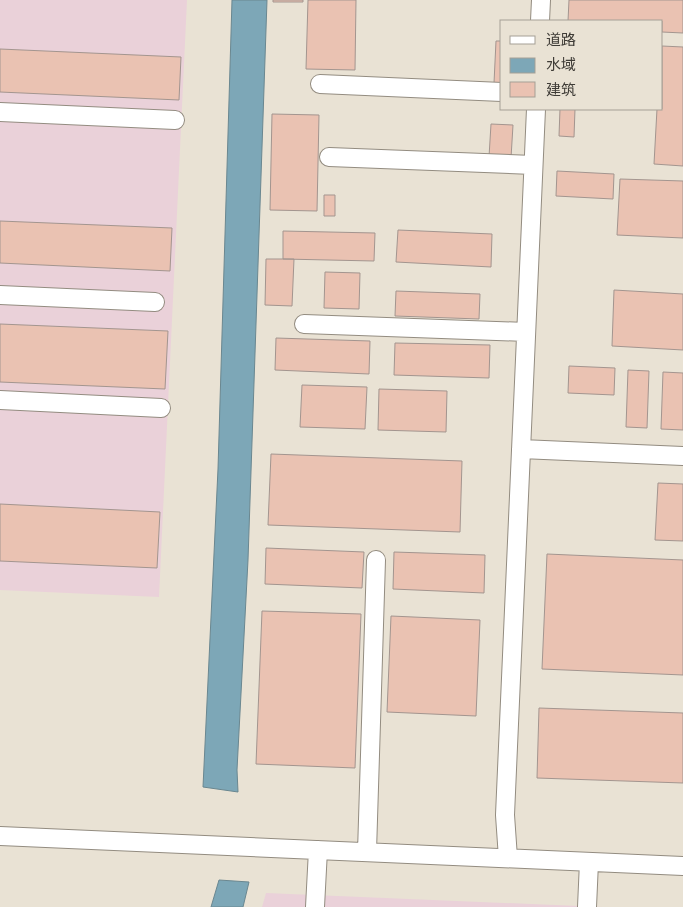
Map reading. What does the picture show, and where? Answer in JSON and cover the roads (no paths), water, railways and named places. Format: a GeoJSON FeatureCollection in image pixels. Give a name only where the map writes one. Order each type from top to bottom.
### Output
{"type":"FeatureCollection","features":[{"type":"Feature","properties":{"kind":"street"},"geometry":{"type":"LineString","coordinates":[[540,20],[541,0]]}},
{"type":"Feature","properties":{"kind":"street"},"geometry":{"type":"LineString","coordinates":[[320,84],[500,92]]}},
{"type":"Feature","properties":{"kind":"street"},"geometry":{"type":"LineString","coordinates":[[508,858],[505,815],[536,110]]}},
{"type":"Feature","properties":{"kind":"street"},"geometry":{"type":"LineString","coordinates":[[0,112],[175,120]]}},
{"type":"Feature","properties":{"kind":"street"},"geometry":{"type":"LineString","coordinates":[[329,157],[534,166]]}},
{"type":"Feature","properties":{"kind":"street"},"geometry":{"type":"LineString","coordinates":[[0,295],[156,302]]}},
{"type":"Feature","properties":{"kind":"street"},"geometry":{"type":"LineString","coordinates":[[304,324],[526,332]]}},
{"type":"Feature","properties":{"kind":"street"},"geometry":{"type":"LineString","coordinates":[[0,400],[161,408]]}},
{"type":"Feature","properties":{"kind":"street"},"geometry":{"type":"LineString","coordinates":[[521,449],[683,456]]}},
{"type":"Feature","properties":{"kind":"street"},"geometry":{"type":"LineString","coordinates":[[367,852],[376,560]]}},
{"type":"Feature","properties":{"kind":"street"},"geometry":{"type":"LineString","coordinates":[[0,836],[683,866]]}},
{"type":"Feature","properties":{"kind":"street"},"geometry":{"type":"LineString","coordinates":[[315,907],[318,850]]}},
{"type":"Feature","properties":{"kind":"street"},"geometry":{"type":"LineString","coordinates":[[587,907],[589,862]]}},
{"type":"Feature","properties":{"kind":"water"},"geometry":{"type":"Polygon","coordinates":[[[232,0],[267,0],[248,560],[237,770],[238,792],[203,787],[218,469],[232,0]]]}},
{"type":"Feature","properties":{"kind":"water"},"geometry":{"type":"Polygon","coordinates":[[[219,880],[249,882],[243,907],[211,907],[219,880]]]}}]}
